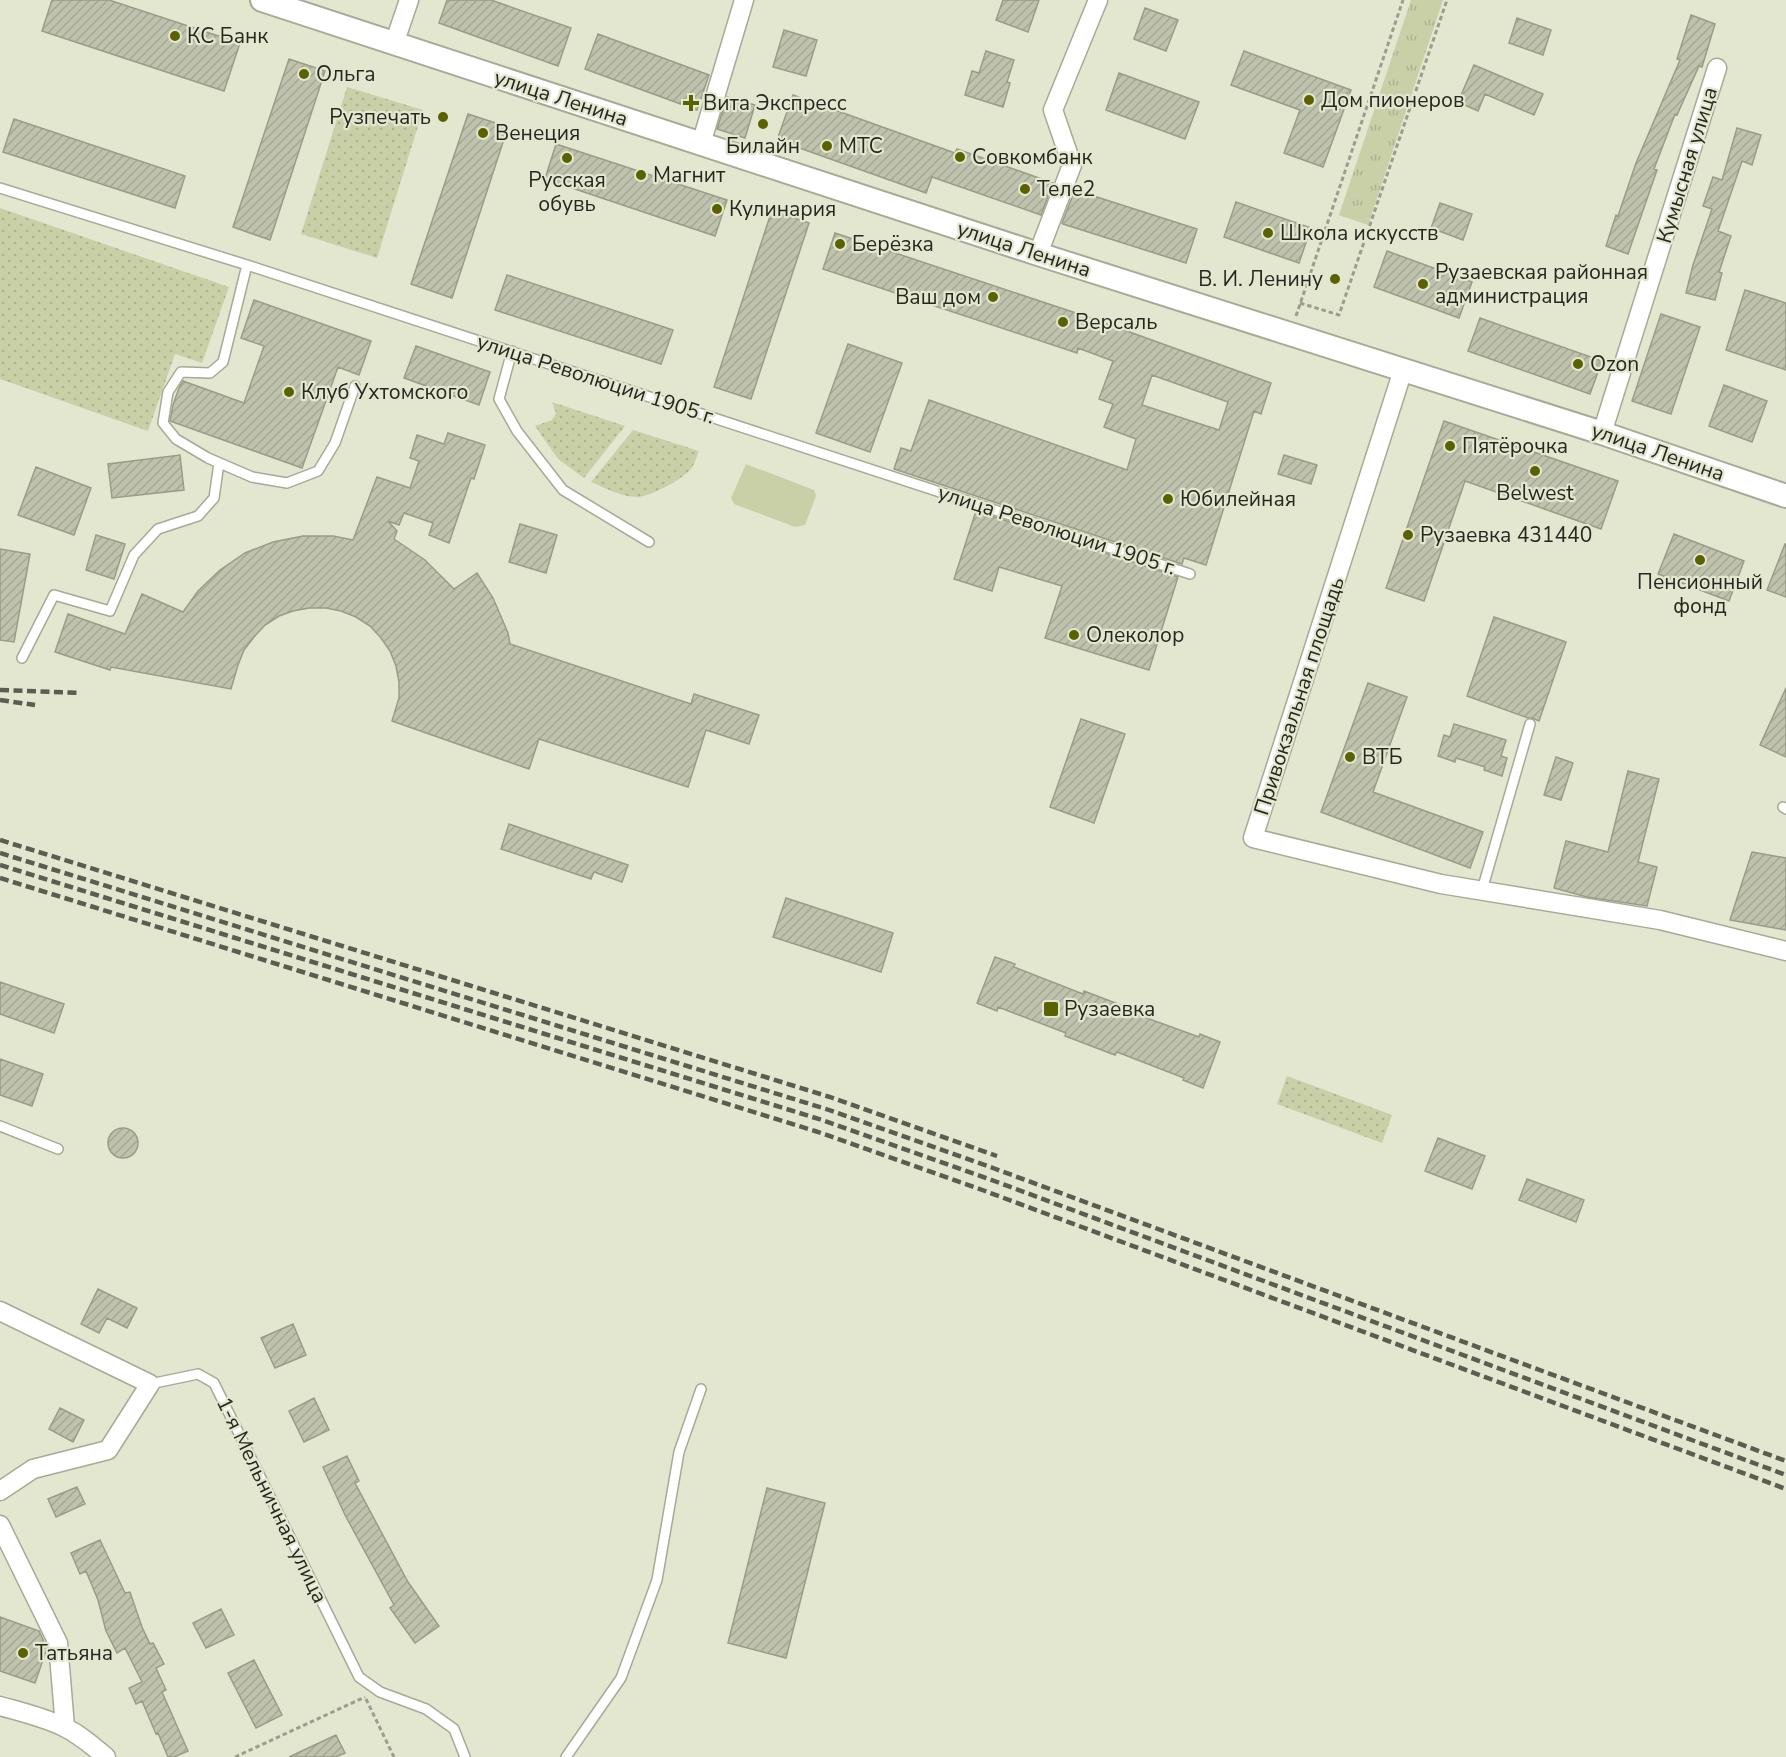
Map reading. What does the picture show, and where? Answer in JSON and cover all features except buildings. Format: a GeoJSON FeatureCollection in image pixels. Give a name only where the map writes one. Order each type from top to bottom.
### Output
{"type":"FeatureCollection","features":[{"type":"Feature","properties":{"kind":"street","name":"улица Ленина"},"geometry":{"type":"LineString","coordinates":[[262,0],[1038,254],[1602,433],[1786,495]]}},
{"type":"Feature","properties":{"kind":"street"},"geometry":{"type":"LineString","coordinates":[[394,44],[409,0]]}},
{"type":"Feature","properties":{"kind":"street"},"geometry":{"type":"LineString","coordinates":[[701,144],[744,0]]}},
{"type":"Feature","properties":{"kind":"street"},"geometry":{"type":"LineString","coordinates":[[1038,254],[1072,165],[1053,110],[1098,0]]}},
{"type":"Feature","properties":{"kind":"street","name":"Кумысная улица"},"geometry":{"type":"LineString","coordinates":[[1602,433],[1717,68]]}},
{"type":"Feature","properties":{"kind":"street","name":"Привокзальная площадь"},"geometry":{"type":"LineString","coordinates":[[1403,370],[1253,838],[1441,884],[1482,890]]}},
{"type":"Feature","properties":{"kind":"street"},"geometry":{"type":"LineString","coordinates":[[1482,890],[1660,920],[1786,951]]}},
{"type":"Feature","properties":{"kind":"street"},"geometry":{"type":"LineString","coordinates":[[0,1311],[150,1384],[108,1450],[33,1469],[0,1491]]}},
{"type":"Feature","properties":{"kind":"street"},"geometry":{"type":"LineString","coordinates":[[0,1525],[58,1643],[64,1727]]}},
{"type":"Feature","properties":{"kind":"street"},"geometry":{"type":"LineString","coordinates":[[0,1706],[64,1727],[89,1742],[106,1757]]}},
{"type":"Feature","properties":{"kind":"lane","name":"улица Революции 1905 г."},"geometry":{"type":"LineString","coordinates":[[0,188],[247,265],[1190,574]]}},
{"type":"Feature","properties":{"kind":"lane"},"geometry":{"type":"LineString","coordinates":[[247,265],[223,362],[210,373],[180,372],[168,392],[163,423],[176,439],[208,458],[252,477],[287,483],[318,471],[335,443],[355,386]]}},
{"type":"Feature","properties":{"kind":"lane"},"geometry":{"type":"LineString","coordinates":[[512,351],[499,399],[517,431],[563,490],[649,542]]}},
{"type":"Feature","properties":{"kind":"lane"},"geometry":{"type":"LineString","coordinates":[[22,658],[54,595],[110,611],[134,555],[158,529],[198,516],[214,498],[219,463]]}},
{"type":"Feature","properties":{"kind":"lane"},"geometry":{"type":"LineString","coordinates":[[1482,890],[1530,724]]}},
{"type":"Feature","properties":{"kind":"lane"},"geometry":{"type":"LineString","coordinates":[[0,1126],[58,1149]]}},
{"type":"Feature","properties":{"kind":"lane","name":"1-я Мельничная улица"},"geometry":{"type":"LineString","coordinates":[[150,1384],[198,1374],[214,1383],[359,1677]]}},
{"type":"Feature","properties":{"kind":"lane"},"geometry":{"type":"LineString","coordinates":[[566,1757],[621,1678],[657,1580],[679,1452],[700,1389]]}},
{"type":"Feature","properties":{"kind":"lane"},"geometry":{"type":"LineString","coordinates":[[359,1677],[380,1692],[426,1709],[454,1729],[465,1757]]}},
{"type":"Feature","properties":{"kind":"path"},"geometry":{"type":"LineString","coordinates":[[1290,333],[1403,0]]}},
{"type":"Feature","properties":{"kind":"path"},"geometry":{"type":"LineString","coordinates":[[1300,303],[1339,315],[1447,0]]}},
{"type":"Feature","properties":{"kind":"path"},"geometry":{"type":"LineString","coordinates":[[359,1677],[365,1697],[394,1757]]}},
{"type":"Feature","properties":{"kind":"path"},"geometry":{"type":"LineString","coordinates":[[235,1757],[365,1697]]}},
{"type":"Feature","properties":{"kind":"green space"},"geometry":{"type":"Polygon","coordinates":[[[1411,0],[1443,0],[1368,225],[1339,215],[1411,0]]]}},
{"type":"Feature","properties":{"kind":"green space"},"geometry":{"type":"Polygon","coordinates":[[[347,87],[423,110],[377,258],[301,234],[347,87]]]}},
{"type":"Feature","properties":{"kind":"green space"},"geometry":{"type":"Polygon","coordinates":[[[0,208],[229,287],[202,363],[175,354],[148,431],[0,379],[0,208]]]}},
{"type":"Feature","properties":{"kind":"green space"},"geometry":{"type":"Polygon","coordinates":[[[552,402],[625,426],[584,478],[558,459],[535,426],[552,420],[556,413],[552,402]]]}},
{"type":"Feature","properties":{"kind":"green space"},"geometry":{"type":"Polygon","coordinates":[[[633,430],[699,451],[692,467],[687,473],[658,491],[637,497],[625,496],[591,482],[633,430]]]}},
{"type":"Feature","properties":{"kind":"green space"},"geometry":{"type":"Polygon","coordinates":[[[746,464],[814,490],[816,496],[805,525],[795,527],[734,504],[731,498],[746,464]]]}},
{"type":"Feature","properties":{"kind":"green space"},"geometry":{"type":"Polygon","coordinates":[[[1287,1076],[1392,1115],[1382,1143],[1277,1104],[1287,1076]]]}},
{"type":"Feature","properties":{"kind":"railway"},"geometry":{"type":"LineString","coordinates":[[0,690],[80,693]]}},
{"type":"Feature","properties":{"kind":"railway"},"geometry":{"type":"LineString","coordinates":[[0,700],[35,705]]}},
{"type":"Feature","properties":{"kind":"railway"},"geometry":{"type":"LineString","coordinates":[[0,840],[830,1097],[997,1156]]}},
{"type":"Feature","properties":{"kind":"railway"},"geometry":{"type":"LineString","coordinates":[[0,853],[826,1109],[993,1168],[1786,1461]]}},
{"type":"Feature","properties":{"kind":"railway"},"geometry":{"type":"LineString","coordinates":[[0,865],[822,1120],[989,1179],[1786,1475]]}},
{"type":"Feature","properties":{"kind":"railway"},"geometry":{"type":"LineString","coordinates":[[0,878],[818,1132],[985,1191],[1786,1489]]}},
{"type":"Feature","properties":{"kind":"place","name":"КС Банк"},"geometry":{"type":"Point","coordinates":[175,36]}},
{"type":"Feature","properties":{"kind":"place","name":"Ольга"},"geometry":{"type":"Point","coordinates":[304,74]}},
{"type":"Feature","properties":{"kind":"place","name":"Дом пионеров"},"geometry":{"type":"Point","coordinates":[1309,100]}},
{"type":"Feature","properties":{"kind":"place","name":"Вита Экспресс"},"geometry":{"type":"Point","coordinates":[691,103]}},
{"type":"Feature","properties":{"kind":"place","name":"Рузпечать"},"geometry":{"type":"Point","coordinates":[443,117]}},
{"type":"Feature","properties":{"kind":"place","name":"Билайн"},"geometry":{"type":"Point","coordinates":[763,124]}},
{"type":"Feature","properties":{"kind":"place","name":"Венеция"},"geometry":{"type":"Point","coordinates":[483,133]}},
{"type":"Feature","properties":{"kind":"place","name":"МТС"},"geometry":{"type":"Point","coordinates":[827,146]}},
{"type":"Feature","properties":{"kind":"place","name":"Совкомбанк"},"geometry":{"type":"Point","coordinates":[960,157]}},
{"type":"Feature","properties":{"kind":"place","name":"Русская обувь"},"geometry":{"type":"Point","coordinates":[567,158]}},
{"type":"Feature","properties":{"kind":"place","name":"Магнит"},"geometry":{"type":"Point","coordinates":[641,175]}},
{"type":"Feature","properties":{"kind":"place","name":"Теле2"},"geometry":{"type":"Point","coordinates":[1025,189]}},
{"type":"Feature","properties":{"kind":"place","name":"Кулинария"},"geometry":{"type":"Point","coordinates":[717,209]}},
{"type":"Feature","properties":{"kind":"place","name":"Школа искусств"},"geometry":{"type":"Point","coordinates":[1268,233]}},
{"type":"Feature","properties":{"kind":"place","name":"Берёзка"},"geometry":{"type":"Point","coordinates":[840,244]}},
{"type":"Feature","properties":{"kind":"place","name":"В. И. Ленину"},"geometry":{"type":"Point","coordinates":[1335,279]}},
{"type":"Feature","properties":{"kind":"place","name":"Рузаевская районная администрация"},"geometry":{"type":"Point","coordinates":[1423,284]}},
{"type":"Feature","properties":{"kind":"place","name":"Ваш дом"},"geometry":{"type":"Point","coordinates":[993,297]}},
{"type":"Feature","properties":{"kind":"place","name":"Версаль"},"geometry":{"type":"Point","coordinates":[1063,322]}},
{"type":"Feature","properties":{"kind":"place","name":"Ozon"},"geometry":{"type":"Point","coordinates":[1578,364]}},
{"type":"Feature","properties":{"kind":"place","name":"Клуб Ухтомского"},"geometry":{"type":"Point","coordinates":[289,392]}},
{"type":"Feature","properties":{"kind":"place","name":"Пятёрочка"},"geometry":{"type":"Point","coordinates":[1450,446]}},
{"type":"Feature","properties":{"kind":"place","name":"Belwest"},"geometry":{"type":"Point","coordinates":[1535,471]}},
{"type":"Feature","properties":{"kind":"place","name":"Юбилейная"},"geometry":{"type":"Point","coordinates":[1168,499]}},
{"type":"Feature","properties":{"kind":"place","name":"Рузаевка 431440"},"geometry":{"type":"Point","coordinates":[1408,535]}},
{"type":"Feature","properties":{"kind":"place","name":"Пенсионный фонд"},"geometry":{"type":"Point","coordinates":[1700,560]}},
{"type":"Feature","properties":{"kind":"place","name":"Олеколор"},"geometry":{"type":"Point","coordinates":[1074,635]}},
{"type":"Feature","properties":{"kind":"place","name":"ВТБ"},"geometry":{"type":"Point","coordinates":[1350,757]}},
{"type":"Feature","properties":{"kind":"place","name":"Рузаевка"},"geometry":{"type":"Point","coordinates":[1051,1009]}},
{"type":"Feature","properties":{"kind":"place","name":"Татьяна"},"geometry":{"type":"Point","coordinates":[23,1653]}}]}
